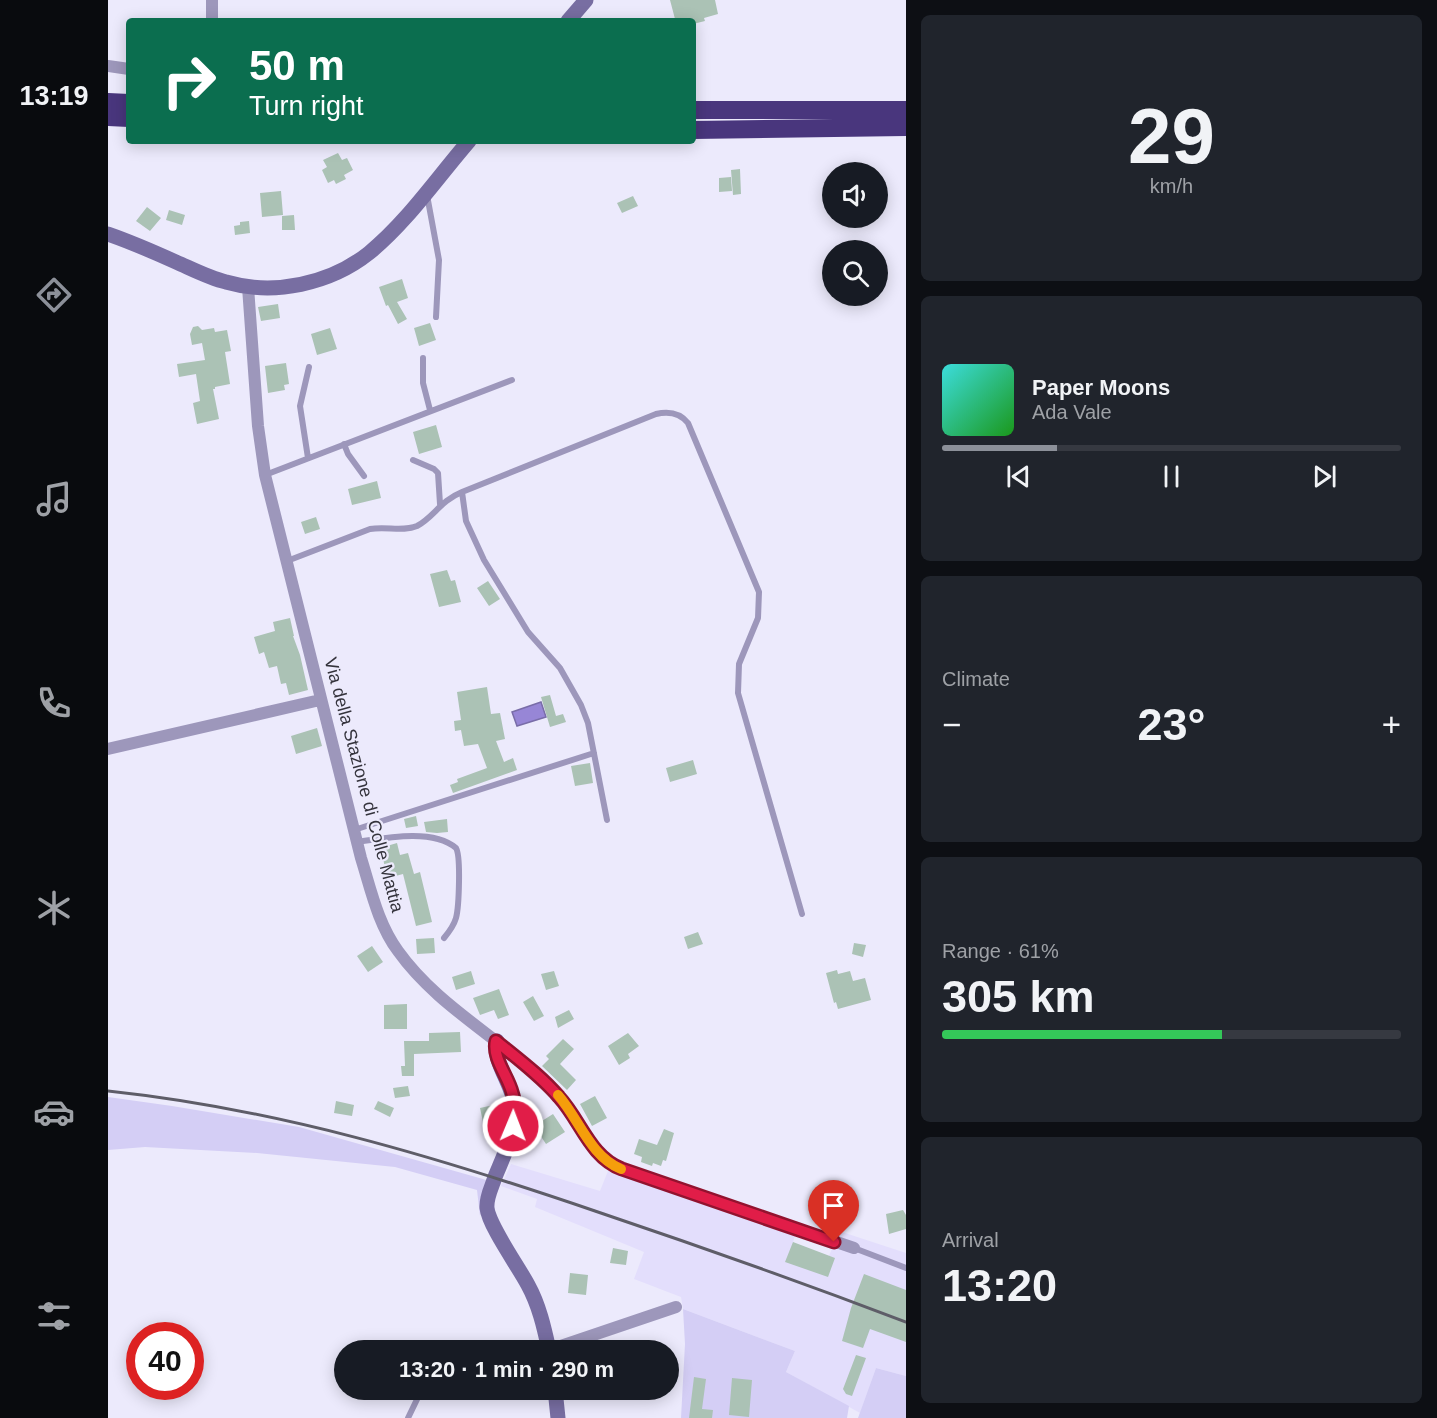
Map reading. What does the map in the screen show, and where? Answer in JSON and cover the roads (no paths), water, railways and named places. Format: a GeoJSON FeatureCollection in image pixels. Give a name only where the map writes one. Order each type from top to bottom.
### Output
{"type":"FeatureCollection","features":[{"type":"Feature","properties":{"kind":"highway"},"geometry":{"type":"LineString","coordinates":[[108,102],[126,103]]}},
{"type":"Feature","properties":{"kind":"highway"},"geometry":{"type":"LineString","coordinates":[[696,110],[906,110]]}},
{"type":"Feature","properties":{"kind":"highway"},"geometry":{"type":"LineString","coordinates":[[108,117],[126,118]]}},
{"type":"Feature","properties":{"kind":"highway"},"geometry":{"type":"LineString","coordinates":[[696,130],[906,127]]}},
{"type":"Feature","properties":{"kind":"street"},"geometry":{"type":"LineString","coordinates":[[212,0],[212,18]]}},
{"type":"Feature","properties":{"kind":"street"},"geometry":{"type":"LineString","coordinates":[[571,18],[586,0]]}},
{"type":"Feature","properties":{"kind":"street"},"geometry":{"type":"LineString","coordinates":[[108,66],[126,69]]}},
{"type":"Feature","properties":{"kind":"street"},"geometry":{"type":"LineString","coordinates":[[108,234],[213,278],[249,287],[291,286],[344,269],[376,246],[467,144]]}},
{"type":"Feature","properties":{"kind":"street","name":"Via della Stazione di Colle Mattia"},"geometry":{"type":"LineString","coordinates":[[249,287],[258,426],[265,475],[356,836],[381,919],[396,949],[444,999],[554,1091],[566,1105],[595,1150],[614,1166],[854,1248]]}},
{"type":"Feature","properties":{"kind":"street"},"geometry":{"type":"LineString","coordinates":[[108,749],[320,700]]}},
{"type":"Feature","properties":{"kind":"street"},"geometry":{"type":"LineString","coordinates":[[496,1041],[498,1057],[510,1086],[515,1108],[512,1131],[488,1196],[488,1210],[490,1219],[534,1296],[547,1340]]}},
{"type":"Feature","properties":{"kind":"street"},"geometry":{"type":"LineString","coordinates":[[579,1340],[676,1307]]}},
{"type":"Feature","properties":{"kind":"street"},"geometry":{"type":"LineString","coordinates":[[556,1400],[558,1418]]}},
{"type":"Feature","properties":{"kind":"lane"},"geometry":{"type":"LineString","coordinates":[[426,192],[440,260],[436,316]]}},
{"type":"Feature","properties":{"kind":"lane"},"geometry":{"type":"LineString","coordinates":[[423,358],[423,383],[430,410]]}},
{"type":"Feature","properties":{"kind":"lane"},"geometry":{"type":"LineString","coordinates":[[308,458],[300,406],[309,367]]}},
{"type":"Feature","properties":{"kind":"lane"},"geometry":{"type":"LineString","coordinates":[[265,475],[512,380]]}},
{"type":"Feature","properties":{"kind":"lane"},"geometry":{"type":"LineString","coordinates":[[286,561],[370,529],[415,527],[447,499],[656,414],[669,412],[686,419],[759,592],[759,618],[739,664],[738,693],[802,914]]}},
{"type":"Feature","properties":{"kind":"lane"},"geometry":{"type":"LineString","coordinates":[[344,444],[348,454],[364,476]]}},
{"type":"Feature","properties":{"kind":"lane"},"geometry":{"type":"LineString","coordinates":[[413,460],[438,473],[440,504]]}},
{"type":"Feature","properties":{"kind":"lane"},"geometry":{"type":"LineString","coordinates":[[462,492],[466,521],[481,555],[528,632],[555,662],[574,691],[586,718],[607,820]]}},
{"type":"Feature","properties":{"kind":"lane"},"geometry":{"type":"LineString","coordinates":[[356,836],[594,753]]}},
{"type":"Feature","properties":{"kind":"lane"},"geometry":{"type":"LineString","coordinates":[[356,836],[414,836],[445,841],[456,848],[459,859],[458,912],[444,938]]}},
{"type":"Feature","properties":{"kind":"lane"},"geometry":{"type":"LineString","coordinates":[[854,1248],[906,1268]]}},
{"type":"Feature","properties":{"kind":"lane"},"geometry":{"type":"LineString","coordinates":[[408,1418],[417,1400]]}},
{"type":"Feature","properties":{"kind":"railway"},"geometry":{"type":"LineString","coordinates":[[108,1091],[171,1099],[294,1122],[415,1154],[634,1224],[906,1322]]}}]}
